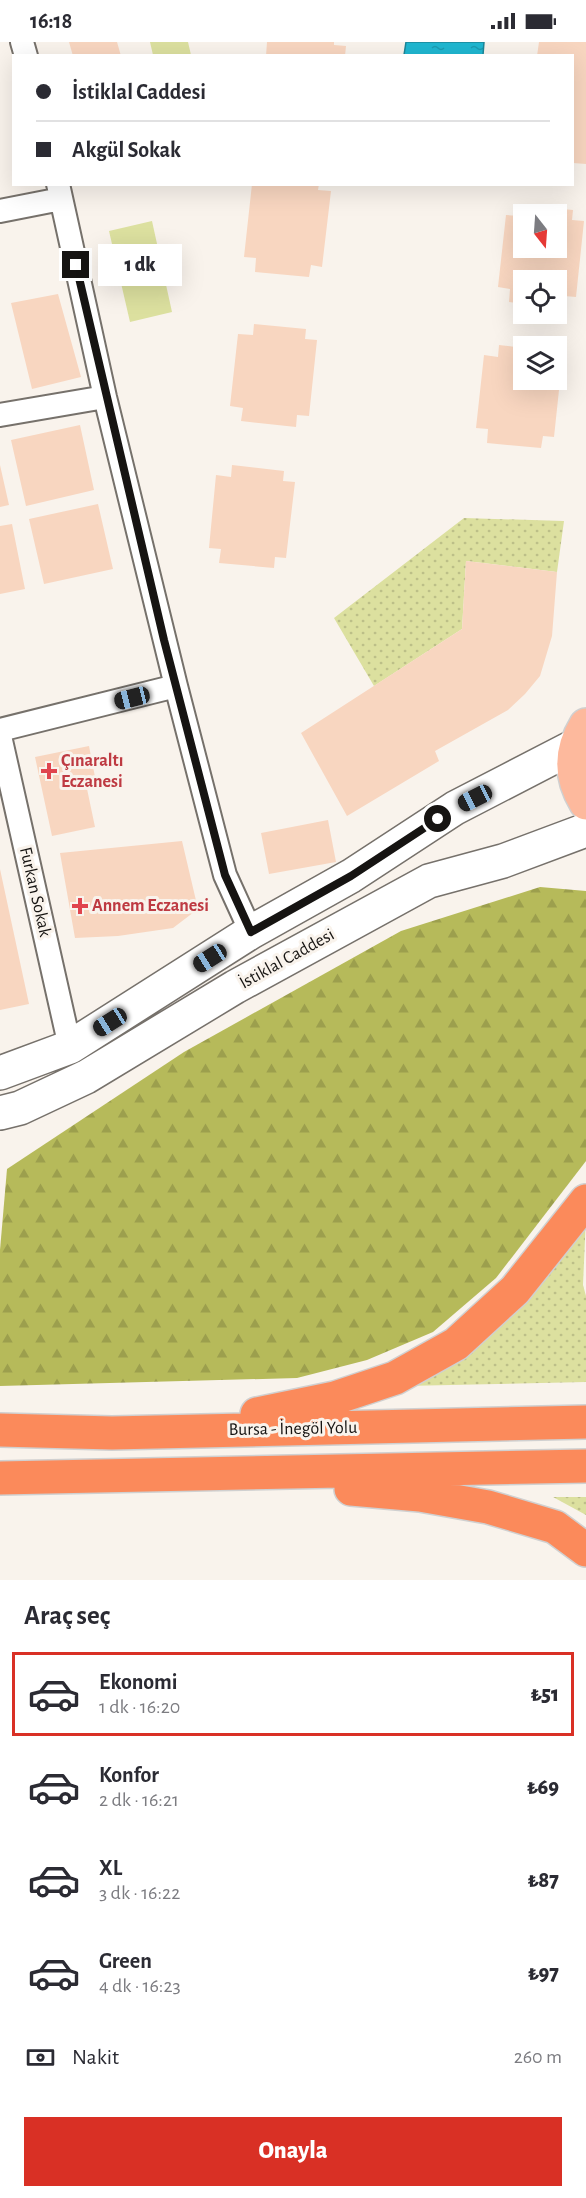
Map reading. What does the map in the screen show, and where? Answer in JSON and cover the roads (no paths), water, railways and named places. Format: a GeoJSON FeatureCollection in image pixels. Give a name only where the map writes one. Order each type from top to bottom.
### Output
{"type":"FeatureCollection","features":[{"type":"Feature","properties":{"kind":"highway"},"geometry":{"type":"LineString","coordinates":[[112,1432],[264,1413],[335,1398],[395,1378],[456,1344],[515,1290],[586,1201]]}},
{"type":"Feature","properties":{"kind":"highway","name":"Bursa - İnegöl Yolu"},"geometry":{"type":"LineString","coordinates":[[0,1430],[112,1432],[586,1422]]}},
{"type":"Feature","properties":{"kind":"highway"},"geometry":{"type":"LineString","coordinates":[[0,1478],[586,1466]]}},
{"type":"Feature","properties":{"kind":"highway"},"geometry":{"type":"LineString","coordinates":[[182,1474],[420,1495],[488,1507],[555,1527],[586,1550]]}},
{"type":"Feature","properties":{"kind":"main road"},"geometry":{"type":"LineString","coordinates":[[0,1073],[70,1047],[251,932],[351,876],[583,729]]}},
{"type":"Feature","properties":{"kind":"main road"},"geometry":{"type":"LineString","coordinates":[[583,729],[573,768],[578,789],[586,803]]}},
{"type":"Feature","properties":{"kind":"main road","name":"İstiklal Caddesi"},"geometry":{"type":"LineString","coordinates":[[0,1113],[20,1108],[86,1077],[235,987],[429,881],[503,861],[586,830]]}},
{"type":"Feature","properties":{"kind":"street"},"geometry":{"type":"LineString","coordinates":[[0,211],[59,192],[105,397],[176,687],[225,875],[251,932]]}},
{"type":"Feature","properties":{"kind":"street"},"geometry":{"type":"LineString","coordinates":[[0,415],[105,397]]}},
{"type":"Feature","properties":{"kind":"street"},"geometry":{"type":"LineString","coordinates":[[0,730],[176,687]]}},
{"type":"Feature","properties":{"kind":"street","name":"Furkan Sokak"},"geometry":{"type":"LineString","coordinates":[[0,736],[70,1047]]}},
{"type":"Feature","properties":{"kind":"water"},"geometry":{"type":"Polygon","coordinates":[[[406,42],[484,42],[483,54],[404,54],[406,42]]]}},
{"type":"Feature","properties":{"kind":"place","name":"Çınaraltı Eczanesi"},"geometry":{"type":"Point","coordinates":[49,771]}},
{"type":"Feature","properties":{"kind":"place","name":"Annem Eczanesi"},"geometry":{"type":"Point","coordinates":[80,906]}}]}
